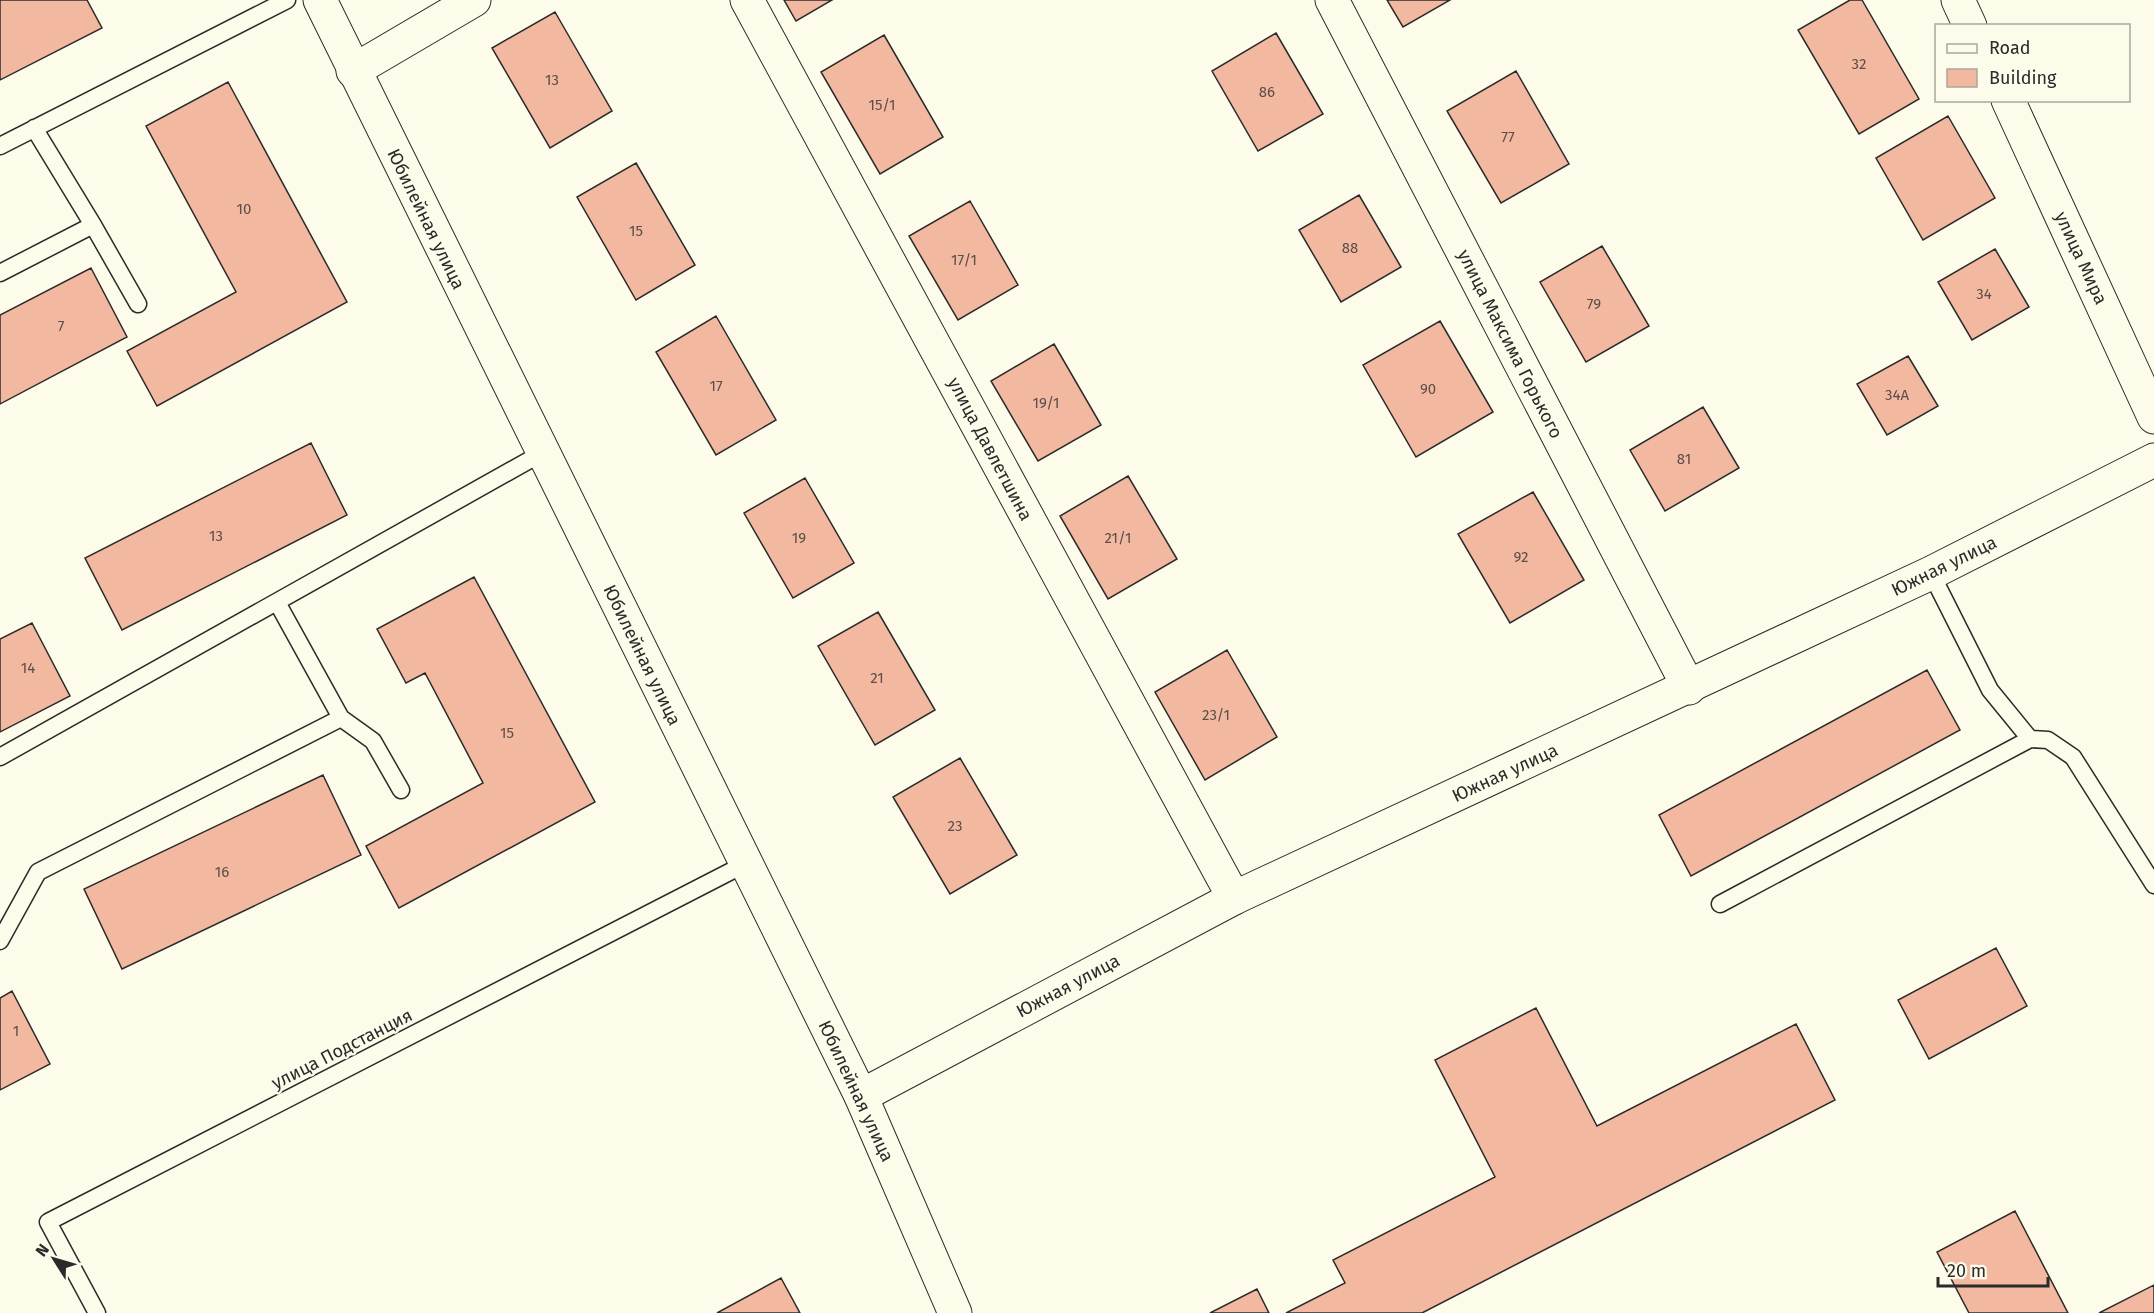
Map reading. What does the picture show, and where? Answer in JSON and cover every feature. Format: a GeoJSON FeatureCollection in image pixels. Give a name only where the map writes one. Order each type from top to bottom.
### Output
{"type":"FeatureCollection","features":[{"type":"Feature","properties":{"kind":"street","name":"Юбилейная улица"},"geometry":{"type":"LineString","coordinates":[[320,0],[861,1096],[955,1313]]}},
{"type":"Feature","properties":{"kind":"street"},"geometry":{"type":"LineString","coordinates":[[353,70],[474,0]]}},
{"type":"Feature","properties":{"kind":"street","name":"улица Давлетшина"},"geometry":{"type":"LineString","coordinates":[[747,0],[1234,898]]}},
{"type":"Feature","properties":{"kind":"street","name":"улица Максима Горького"},"geometry":{"type":"LineString","coordinates":[[1332,0],[1689,688]]}},
{"type":"Feature","properties":{"kind":"street"},"geometry":{"type":"LineString","coordinates":[[1958,0],[1970,24]]}},
{"type":"Feature","properties":{"kind":"street","name":"улица Мира"},"geometry":{"type":"LineString","coordinates":[[2009,102],[2154,417]]}},
{"type":"Feature","properties":{"kind":"street","name":"Южная улица"},"geometry":{"type":"LineString","coordinates":[[861,1096],[1234,898],[1932,573],[2154,460]]}},
{"type":"Feature","properties":{"kind":"lane"},"geometry":{"type":"LineString","coordinates":[[0,146],[287,0]]}},
{"type":"Feature","properties":{"kind":"lane"},"geometry":{"type":"LineString","coordinates":[[34,128],[138,304]]}},
{"type":"Feature","properties":{"kind":"lane"},"geometry":{"type":"LineString","coordinates":[[0,273],[93,225]]}},
{"type":"Feature","properties":{"kind":"lane"},"geometry":{"type":"LineString","coordinates":[[0,757],[278,604],[542,453]]}},
{"type":"Feature","properties":{"kind":"lane"},"geometry":{"type":"LineString","coordinates":[[1932,573],[1990,690],[2030,739]]}},
{"type":"Feature","properties":{"kind":"lane"},"geometry":{"type":"LineString","coordinates":[[278,604],[341,718],[373,741],[401,790]]}},
{"type":"Feature","properties":{"kind":"lane"},"geometry":{"type":"LineString","coordinates":[[0,941],[38,872],[341,718]]}},
{"type":"Feature","properties":{"kind":"lane"},"geometry":{"type":"LineString","coordinates":[[1720,904],[2030,739],[2048,740],[2073,757],[2154,885]]}},
{"type":"Feature","properties":{"kind":"lane","name":"улица Подстанция"},"geometry":{"type":"LineString","coordinates":[[97,1313],[48,1222],[746,864]]}},
{"type":"Feature","properties":{"kind":"building"},"geometry":{"type":"Polygon","coordinates":[[[0,0],[87,0],[102,28],[0,80],[0,0]]]}},
{"type":"Feature","properties":{"kind":"building"},"geometry":{"type":"Polygon","coordinates":[[[784,0],[832,0],[796,21],[784,0]]]}},
{"type":"Feature","properties":{"kind":"building"},"geometry":{"type":"Polygon","coordinates":[[[1387,0],[1450,0],[1403,27],[1387,0]]]}},
{"type":"Feature","properties":{"kind":"building"},"geometry":{"type":"Polygon","coordinates":[[[1850,0],[1862,0],[1919,99],[1859,134],[1798,30],[1850,0]]]}},
{"type":"Feature","properties":{"kind":"building"},"geometry":{"type":"Polygon","coordinates":[[[555,12],[612,111],[550,148],[492,48],[555,12]]]}},
{"type":"Feature","properties":{"kind":"building"},"geometry":{"type":"Polygon","coordinates":[[[1276,33],[1323,114],[1258,151],[1212,71],[1276,33]]]}},
{"type":"Feature","properties":{"kind":"building"},"geometry":{"type":"Polygon","coordinates":[[[884,35],[943,137],[880,174],[821,72],[884,35]]]}},
{"type":"Feature","properties":{"kind":"building"},"geometry":{"type":"Polygon","coordinates":[[[1516,71],[1569,164],[1501,203],[1447,111],[1516,71]]]}},
{"type":"Feature","properties":{"kind":"building"},"geometry":{"type":"Polygon","coordinates":[[[228,82],[347,302],[157,406],[127,351],[236,292],[146,126],[228,82]]]}},
{"type":"Feature","properties":{"kind":"building"},"geometry":{"type":"Polygon","coordinates":[[[1948,116],[1995,198],[1923,240],[1876,158],[1948,116]]]}},
{"type":"Feature","properties":{"kind":"building"},"geometry":{"type":"Polygon","coordinates":[[[636,163],[695,265],[636,300],[577,197],[636,163]]]}},
{"type":"Feature","properties":{"kind":"building"},"geometry":{"type":"Polygon","coordinates":[[[1359,195],[1401,267],[1341,302],[1299,230],[1359,195]]]}},
{"type":"Feature","properties":{"kind":"building"},"geometry":{"type":"Polygon","coordinates":[[[970,201],[1018,285],[958,320],[909,236],[970,201]]]}},
{"type":"Feature","properties":{"kind":"building"},"geometry":{"type":"Polygon","coordinates":[[[1602,246],[1649,326],[1586,362],[1540,282],[1602,246]]]}},
{"type":"Feature","properties":{"kind":"building"},"geometry":{"type":"Polygon","coordinates":[[[1995,249],[2029,307],[1972,340],[1938,282],[1995,249]]]}},
{"type":"Feature","properties":{"kind":"building"},"geometry":{"type":"Polygon","coordinates":[[[91,268],[127,337],[0,404],[0,315],[91,268]]]}},
{"type":"Feature","properties":{"kind":"building"},"geometry":{"type":"Polygon","coordinates":[[[716,316],[776,420],[716,455],[656,352],[716,316]]]}},
{"type":"Feature","properties":{"kind":"building"},"geometry":{"type":"Polygon","coordinates":[[[1440,321],[1493,412],[1416,457],[1363,365],[1440,321]]]}},
{"type":"Feature","properties":{"kind":"building"},"geometry":{"type":"Polygon","coordinates":[[[1054,344],[1101,425],[1038,461],[991,381],[1054,344]]]}},
{"type":"Feature","properties":{"kind":"building"},"geometry":{"type":"Polygon","coordinates":[[[1908,356],[1938,406],[1887,435],[1857,384],[1908,356]]]}},
{"type":"Feature","properties":{"kind":"building"},"geometry":{"type":"Polygon","coordinates":[[[1703,407],[1739,468],[1665,511],[1630,450],[1703,407]]]}},
{"type":"Feature","properties":{"kind":"building"},"geometry":{"type":"Polygon","coordinates":[[[311,443],[347,515],[122,630],[85,558],[311,443]]]}},
{"type":"Feature","properties":{"kind":"building"},"geometry":{"type":"Polygon","coordinates":[[[1128,476],[1177,559],[1108,599],[1060,516],[1128,476]]]}},
{"type":"Feature","properties":{"kind":"building"},"geometry":{"type":"Polygon","coordinates":[[[805,478],[854,563],[793,598],[744,513],[805,478]]]}},
{"type":"Feature","properties":{"kind":"building"},"geometry":{"type":"Polygon","coordinates":[[[1533,492],[1584,580],[1510,623],[1458,534],[1533,492]]]}},
{"type":"Feature","properties":{"kind":"building"},"geometry":{"type":"Polygon","coordinates":[[[474,577],[595,802],[399,908],[366,846],[483,783],[425,673],[406,683],[377,629],[474,577]]]}},
{"type":"Feature","properties":{"kind":"building"},"geometry":{"type":"Polygon","coordinates":[[[878,612],[935,710],[875,745],[818,646],[878,612]]]}},
{"type":"Feature","properties":{"kind":"building"},"geometry":{"type":"Polygon","coordinates":[[[32,623],[70,696],[0,732],[0,639],[32,623]]]}},
{"type":"Feature","properties":{"kind":"building"},"geometry":{"type":"Polygon","coordinates":[[[1227,650],[1277,737],[1205,780],[1155,692],[1227,650]]]}},
{"type":"Feature","properties":{"kind":"building"},"geometry":{"type":"Polygon","coordinates":[[[1927,670],[1960,730],[1691,876],[1659,815],[1927,670]]]}},
{"type":"Feature","properties":{"kind":"building"},"geometry":{"type":"Polygon","coordinates":[[[960,758],[1017,855],[950,894],[893,797],[960,758]]]}},
{"type":"Feature","properties":{"kind":"building"},"geometry":{"type":"Polygon","coordinates":[[[323,775],[361,855],[122,969],[84,889],[323,775]]]}},
{"type":"Feature","properties":{"kind":"building"},"geometry":{"type":"Polygon","coordinates":[[[1996,948],[2027,1006],[1929,1059],[1898,1000],[1996,948]]]}},
{"type":"Feature","properties":{"kind":"building"},"geometry":{"type":"Polygon","coordinates":[[[12,991],[50,1064],[0,1090],[0,998],[12,991]]]}},
{"type":"Feature","properties":{"kind":"building"},"geometry":{"type":"Polygon","coordinates":[[[1536,1008],[1597,1126],[1796,1024],[1835,1100],[1422,1313],[1286,1313],[1345,1283],[1333,1260],[1495,1177],[1435,1060],[1536,1008]]]}},
{"type":"Feature","properties":{"kind":"building"},"geometry":{"type":"Polygon","coordinates":[[[2015,1211],[2068,1313],[1969,1313],[1937,1252],[2015,1211]]]}},
{"type":"Feature","properties":{"kind":"building"},"geometry":{"type":"Polygon","coordinates":[[[781,1278],[800,1313],[717,1313],[781,1278]]]}},
{"type":"Feature","properties":{"kind":"building"},"geometry":{"type":"Polygon","coordinates":[[[2154,1285],[2154,1313],[2099,1313],[2154,1285]]]}},
{"type":"Feature","properties":{"kind":"building"},"geometry":{"type":"Polygon","coordinates":[[[1257,1289],[1269,1313],[1210,1313],[1257,1289]]]}}]}
